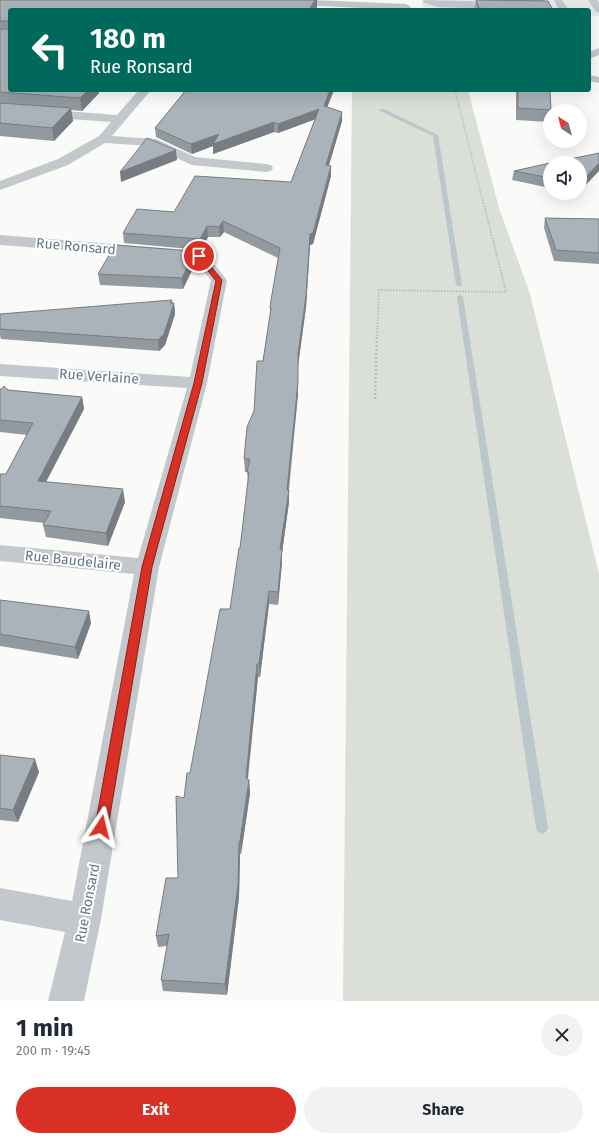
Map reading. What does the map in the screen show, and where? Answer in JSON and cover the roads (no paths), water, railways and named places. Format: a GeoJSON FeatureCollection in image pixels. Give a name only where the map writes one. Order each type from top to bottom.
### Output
{"type":"FeatureCollection","features":[{"type":"Feature","properties":{"kind":"street"},"geometry":{"type":"LineString","coordinates":[[255,0],[342,2],[406,6]]}},
{"type":"Feature","properties":{"kind":"street"},"geometry":{"type":"LineString","coordinates":[[427,0],[427,2],[438,4],[534,3]]}},
{"type":"Feature","properties":{"kind":"street"},"geometry":{"type":"LineString","coordinates":[[592,0],[599,11]]}},
{"type":"Feature","properties":{"kind":"street"},"geometry":{"type":"LineString","coordinates":[[0,186],[63,162],[103,139],[143,92]]}},
{"type":"Feature","properties":{"kind":"street"},"geometry":{"type":"LineString","coordinates":[[0,110],[120,119]]}},
{"type":"Feature","properties":{"kind":"street"},"geometry":{"type":"LineString","coordinates":[[103,139],[152,142],[192,161],[266,168]]}},
{"type":"Feature","properties":{"kind":"street","name":"Rue Ronsard"},"geometry":{"type":"LineString","coordinates":[[0,240],[199,256],[219,280],[198,383],[147,567],[85,919],[66,1001]]}},
{"type":"Feature","properties":{"kind":"street","name":"Rue Verlaine"},"geometry":{"type":"LineString","coordinates":[[0,370],[198,383]]}},
{"type":"Feature","properties":{"kind":"street","name":"Rue Baudelaire"},"geometry":{"type":"LineString","coordinates":[[0,553],[147,567]]}},
{"type":"Feature","properties":{"kind":"street"},"geometry":{"type":"LineString","coordinates":[[0,904],[85,919]]}},
{"type":"Feature","properties":{"kind":"waterway"},"geometry":{"type":"LineString","coordinates":[[382,110],[435,135],[459,285]]}},
{"type":"Feature","properties":{"kind":"waterway"},"geometry":{"type":"LineString","coordinates":[[460,297],[542,828]]}}]}
